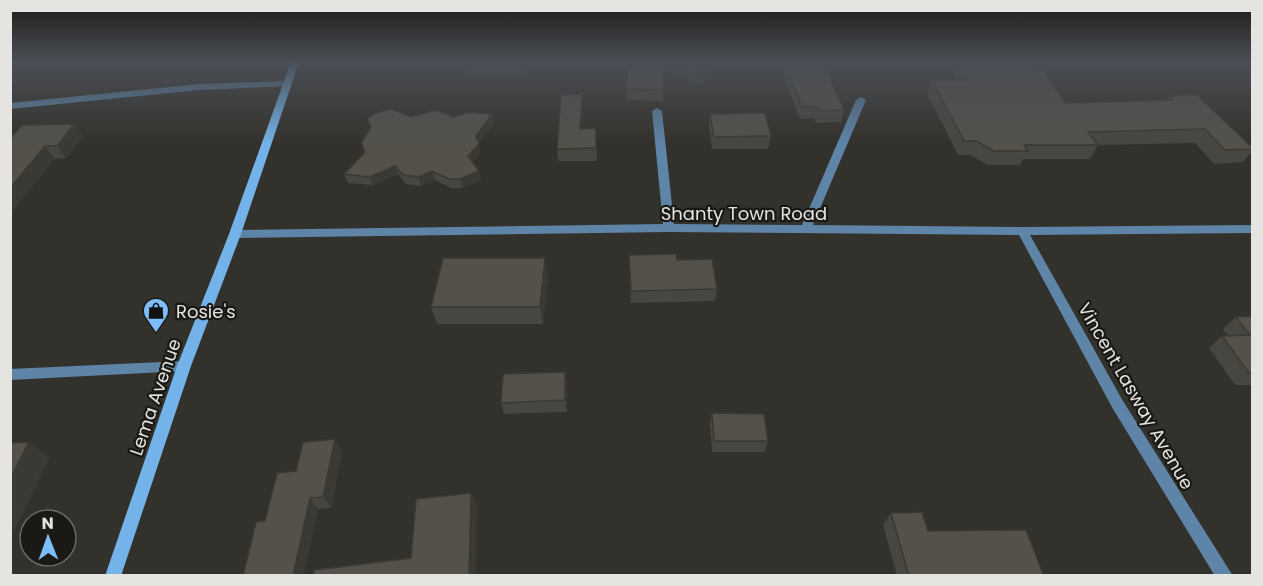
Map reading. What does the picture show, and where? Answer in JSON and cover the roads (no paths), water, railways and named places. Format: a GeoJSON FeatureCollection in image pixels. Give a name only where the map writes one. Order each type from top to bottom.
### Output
{"type":"FeatureCollection","features":[{"type":"Feature","properties":{"kind":"main road","name":"Lema Avenue"},"geometry":{"type":"LineString","coordinates":[[113,576],[184,366],[235,234],[286,89]]}},
{"type":"Feature","properties":{"kind":"street"},"geometry":{"type":"LineString","coordinates":[[10,106],[177,89]]}},
{"type":"Feature","properties":{"kind":"street"},"geometry":{"type":"LineString","coordinates":[[806,229],[861,100]]}},
{"type":"Feature","properties":{"kind":"street"},"geometry":{"type":"LineString","coordinates":[[657,111],[669,228]]}},
{"type":"Feature","properties":{"kind":"street","name":"Shanty Town Road"},"geometry":{"type":"LineString","coordinates":[[235,234],[669,228],[1022,231],[1252,229]]}},
{"type":"Feature","properties":{"kind":"street","name":"Vincent Lasway Avenue"},"geometry":{"type":"LineString","coordinates":[[1022,231],[1118,405],[1225,576]]}},
{"type":"Feature","properties":{"kind":"street"},"geometry":{"type":"LineString","coordinates":[[10,375],[184,366]]}},
{"type":"Feature","properties":{"kind":"place","name":"Rosie's"},"geometry":{"type":"Point","coordinates":[156,334]}}]}
